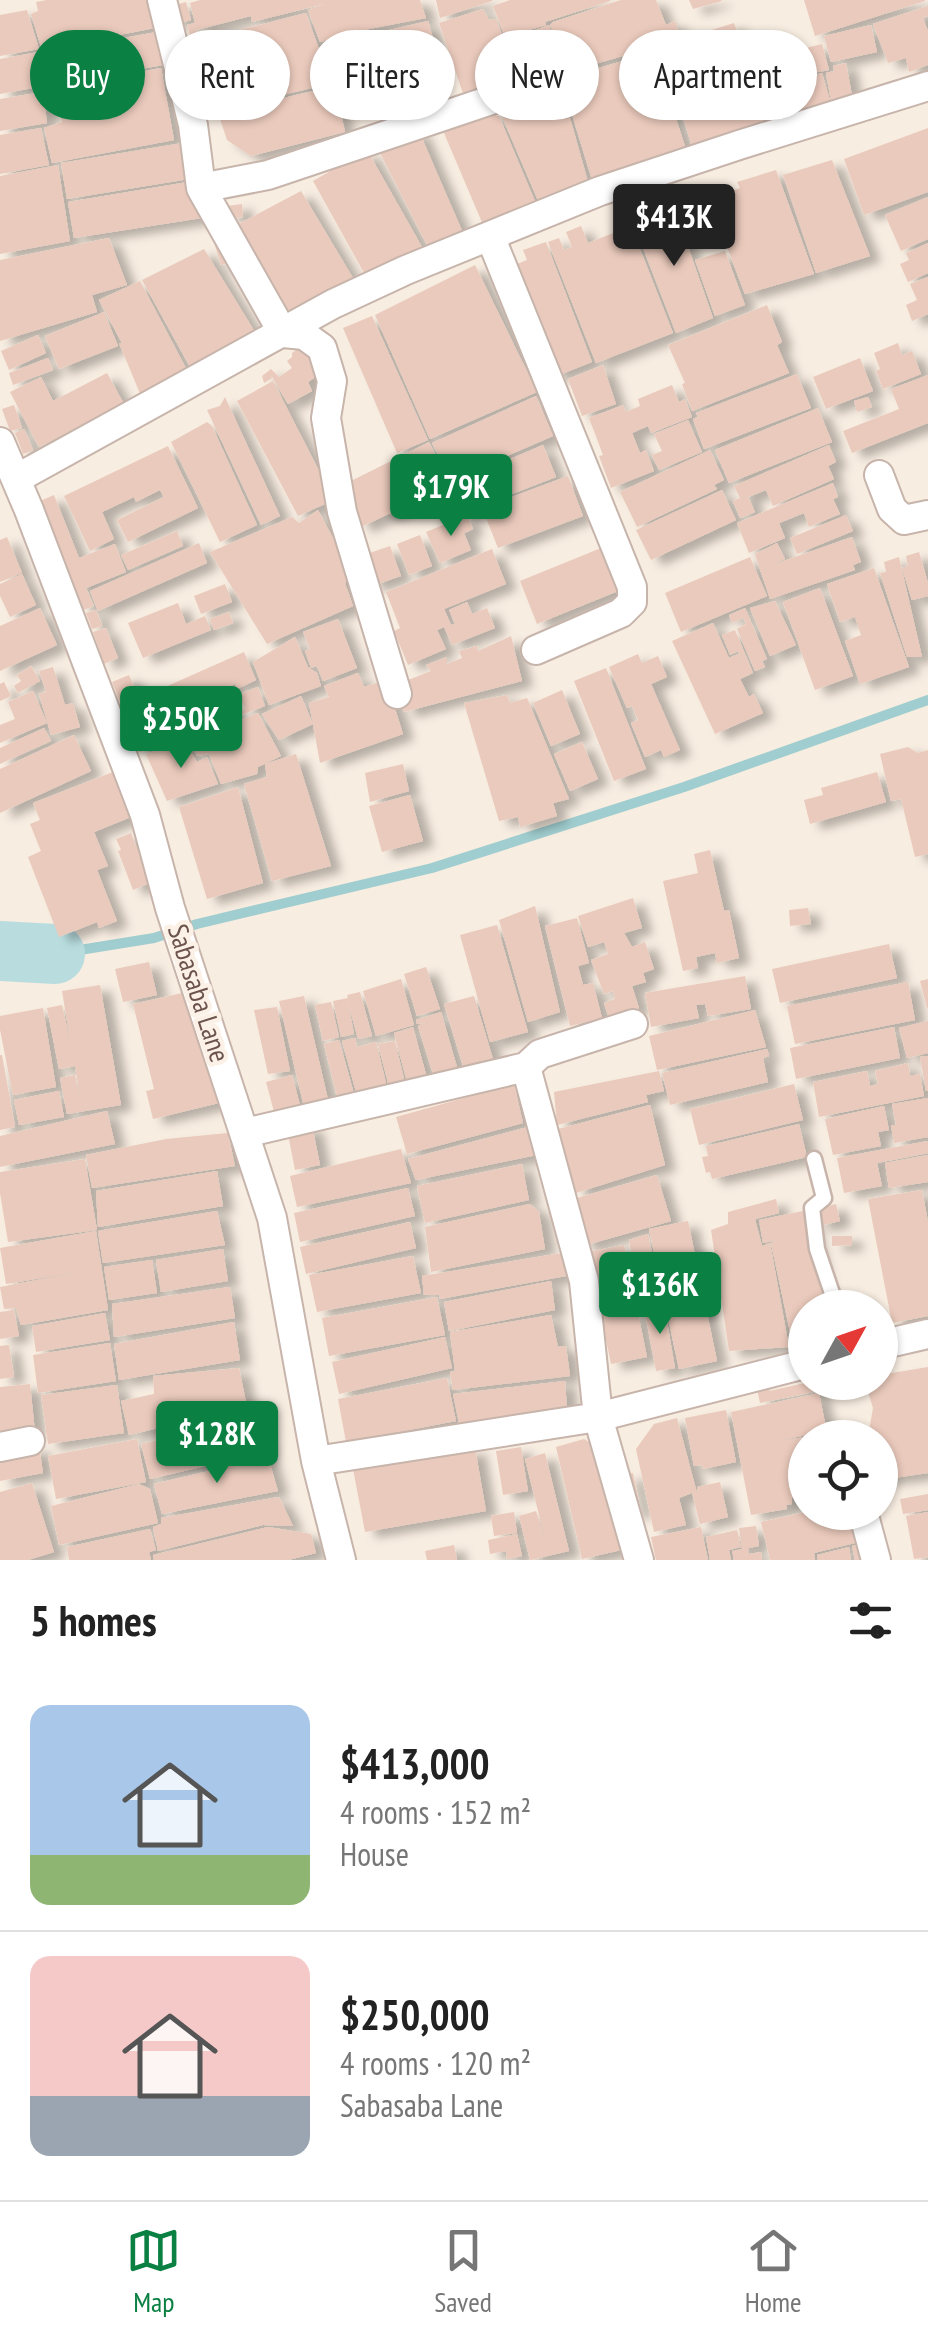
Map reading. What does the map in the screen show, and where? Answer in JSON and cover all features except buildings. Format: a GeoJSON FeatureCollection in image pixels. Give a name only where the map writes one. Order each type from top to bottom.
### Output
{"type":"FeatureCollection","features":[{"type":"Feature","properties":{"kind":"street"},"geometry":{"type":"LineString","coordinates":[[162,0],[193,124],[201,188],[283,333]]}},
{"type":"Feature","properties":{"kind":"street"},"geometry":{"type":"LineString","coordinates":[[16,479],[352,295],[600,191],[928,86]]}},
{"type":"Feature","properties":{"kind":"street"},"geometry":{"type":"LineString","coordinates":[[201,188],[268,175],[475,105]]}},
{"type":"Feature","properties":{"kind":"street"},"geometry":{"type":"LineString","coordinates":[[490,236],[632,587],[632,602],[621,613],[536,650]]}},
{"type":"Feature","properties":{"kind":"street"},"geometry":{"type":"LineString","coordinates":[[283,333],[304,335],[322,348],[332,381],[326,418],[342,512],[398,694]]}},
{"type":"Feature","properties":{"kind":"street","name":"Sabasaba Lane"},"geometry":{"type":"LineString","coordinates":[[0,442],[145,815],[170,908],[272,1218],[316,1461],[341,1560]]}},
{"type":"Feature","properties":{"kind":"street"},"geometry":{"type":"LineString","coordinates":[[878,476],[897,516],[904,520],[928,515]]}},
{"type":"Feature","properties":{"kind":"street"},"geometry":{"type":"LineString","coordinates":[[245,1133],[526,1067],[540,1054],[633,1024]]}},
{"type":"Feature","properties":{"kind":"street"},"geometry":{"type":"LineString","coordinates":[[526,1067],[584,1281],[598,1417],[640,1560]]}},
{"type":"Feature","properties":{"kind":"street"},"geometry":{"type":"LineString","coordinates":[[898,1341],[928,1334]]}},
{"type":"Feature","properties":{"kind":"street"},"geometry":{"type":"LineString","coordinates":[[316,1461],[598,1417],[788,1368]]}},
{"type":"Feature","properties":{"kind":"street"},"geometry":{"type":"LineString","coordinates":[[0,1447],[30,1441]]}},
{"type":"Feature","properties":{"kind":"street"},"geometry":{"type":"LineString","coordinates":[[868,1530],[876,1560]]}},
{"type":"Feature","properties":{"kind":"lane"},"geometry":{"type":"LineString","coordinates":[[814,1158],[824,1198],[812,1208],[817,1249],[831,1290]]}},
{"type":"Feature","properties":{"kind":"waterway"},"geometry":{"type":"LineString","coordinates":[[55,954],[154,938],[197,924],[432,868],[684,787],[928,700]]}},
{"type":"Feature","properties":{"kind":"waterway"},"geometry":{"type":"LineString","coordinates":[[0,951],[55,954]]}}]}
